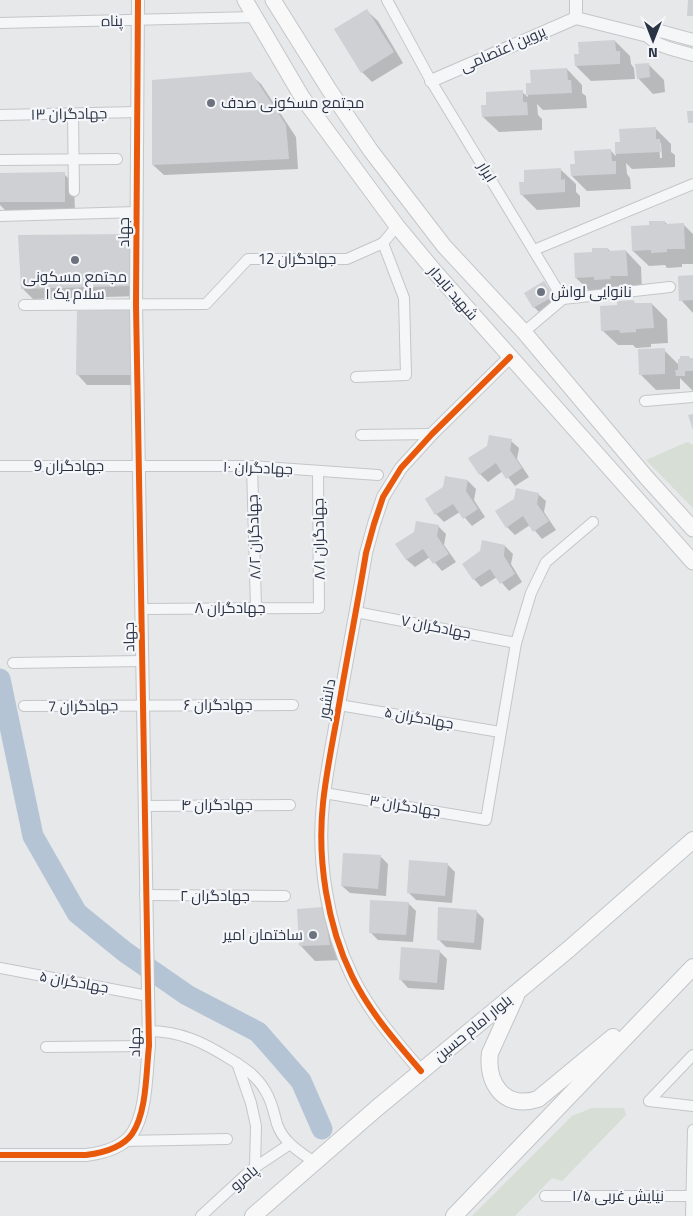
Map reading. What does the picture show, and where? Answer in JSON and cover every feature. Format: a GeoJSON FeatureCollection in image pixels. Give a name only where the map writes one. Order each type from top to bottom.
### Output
{"type":"FeatureCollection","features":[{"type":"Feature","properties":{"kind":"main road","name":"شهید تابدار"},"geometry":{"type":"LineString","coordinates":[[244,0],[302,97],[397,226],[510,357],[693,562]]}},
{"type":"Feature","properties":{"kind":"main road","name":"شهید تابدار"},"geometry":{"type":"LineString","coordinates":[[273,0],[330,91],[371,151],[444,246],[524,332],[646,477],[693,529]]}},
{"type":"Feature","properties":{"kind":"main road"},"geometry":{"type":"LineString","coordinates":[[630,492],[646,477]]}},
{"type":"Feature","properties":{"kind":"main road","name":"بلوار امام حسین"},"geometry":{"type":"LineString","coordinates":[[253,1216],[421,1070],[569,949],[693,840]]}},
{"type":"Feature","properties":{"kind":"main road"},"geometry":{"type":"LineString","coordinates":[[518,991],[490,1053],[489,1069],[493,1083],[500,1093],[513,1100],[530,1102],[543,1096],[687,973]]}},
{"type":"Feature","properties":{"kind":"main road"},"geometry":{"type":"LineString","coordinates":[[454,1216],[687,973]]}},
{"type":"Feature","properties":{"kind":"street","name":"جهاد"},"geometry":{"type":"LineString","coordinates":[[124,1141],[132,1134],[144,1095],[149,1046],[136,305],[138,0]]}},
{"type":"Feature","properties":{"kind":"street","name":"ابرار"},"geometry":{"type":"LineString","coordinates":[[388,0],[431,81],[563,298]]}},
{"type":"Feature","properties":{"kind":"street"},"geometry":{"type":"LineString","coordinates":[[576,0],[576,18],[648,36],[660,45],[693,54]]}},
{"type":"Feature","properties":{"kind":"street","name":"پناه"},"geometry":{"type":"LineString","coordinates":[[0,23],[255,17]]}},
{"type":"Feature","properties":{"kind":"street","name":"پروین اعتصامی"},"geometry":{"type":"LineString","coordinates":[[431,81],[576,18]]}},
{"type":"Feature","properties":{"kind":"street"},"geometry":{"type":"LineString","coordinates":[[648,36],[660,31],[693,40]]}},
{"type":"Feature","properties":{"kind":"street","name":"جهادگران ۱۳"},"geometry":{"type":"LineString","coordinates":[[0,115],[138,112]]}},
{"type":"Feature","properties":{"kind":"street"},"geometry":{"type":"LineString","coordinates":[[73,114],[74,191]]}},
{"type":"Feature","properties":{"kind":"street"},"geometry":{"type":"LineString","coordinates":[[0,160],[117,158]]}},
{"type":"Feature","properties":{"kind":"street"},"geometry":{"type":"LineString","coordinates":[[534,250],[693,184]]}},
{"type":"Feature","properties":{"kind":"street"},"geometry":{"type":"LineString","coordinates":[[0,216],[137,212]]}},
{"type":"Feature","properties":{"kind":"street"},"geometry":{"type":"LineString","coordinates":[[356,377],[406,375],[404,298],[383,242],[397,226]]}},
{"type":"Feature","properties":{"kind":"street","name":"جهادگران 12"},"geometry":{"type":"LineString","coordinates":[[24,305],[206,304],[248,259],[348,258],[383,242]]}},
{"type":"Feature","properties":{"kind":"street"},"geometry":{"type":"LineString","coordinates":[[524,332],[563,298],[670,286]]}},
{"type":"Feature","properties":{"kind":"street","name":"دانشور"},"geometry":{"type":"LineString","coordinates":[[421,1070],[374,1014],[352,975],[343,954],[330,911],[324,880],[321,828],[324,793],[366,553],[383,497],[401,468],[432,434],[510,357]]}},
{"type":"Feature","properties":{"kind":"street"},"geometry":{"type":"LineString","coordinates":[[645,401],[693,397]]}},
{"type":"Feature","properties":{"kind":"street"},"geometry":{"type":"LineString","coordinates":[[361,435],[432,434]]}},
{"type":"Feature","properties":{"kind":"street","name":"جهادگران 9"},"geometry":{"type":"LineString","coordinates":[[0,466],[138,465]]}},
{"type":"Feature","properties":{"kind":"street","name":"جهادگران ۱۰"},"geometry":{"type":"LineString","coordinates":[[138,465],[252,466],[378,475]]}},
{"type":"Feature","properties":{"kind":"street","name":"جهادگران ۸/۲"},"geometry":{"type":"LineString","coordinates":[[252,466],[256,608]]}},
{"type":"Feature","properties":{"kind":"street","name":"جهادگران ۸/۱"},"geometry":{"type":"LineString","coordinates":[[318,470],[320,608]]}},
{"type":"Feature","properties":{"kind":"street"},"geometry":{"type":"LineString","coordinates":[[500,732],[516,643],[531,593],[546,562],[594,522]]}},
{"type":"Feature","properties":{"kind":"street","name":"جهادگران ۸"},"geometry":{"type":"LineString","coordinates":[[141,609],[320,608]]}},
{"type":"Feature","properties":{"kind":"street","name":"جهادگران ۷"},"geometry":{"type":"LineString","coordinates":[[356,612],[516,643]]}},
{"type":"Feature","properties":{"kind":"street"},"geometry":{"type":"LineString","coordinates":[[13,663],[142,661]]}},
{"type":"Feature","properties":{"kind":"street","name":"جهادگران ۵"},"geometry":{"type":"LineString","coordinates":[[339,704],[500,732]]}},
{"type":"Feature","properties":{"kind":"street","name":"جهادگران ۶"},"geometry":{"type":"LineString","coordinates":[[142,705],[293,705]]}},
{"type":"Feature","properties":{"kind":"street","name":"جهادگران 7"},"geometry":{"type":"LineString","coordinates":[[24,706],[142,705]]}},
{"type":"Feature","properties":{"kind":"street","name":"جهادگران ۳"},"geometry":{"type":"LineString","coordinates":[[324,793],[486,820],[500,732]]}},
{"type":"Feature","properties":{"kind":"street","name":"جهادگران ۴"},"geometry":{"type":"LineString","coordinates":[[144,806],[290,804]]}},
{"type":"Feature","properties":{"kind":"street","name":"جهادگران ۲"},"geometry":{"type":"LineString","coordinates":[[146,895],[286,896]]}},
{"type":"Feature","properties":{"kind":"street","name":"جهادگران ۵"},"geometry":{"type":"LineString","coordinates":[[0,968],[148,990]]}},
{"type":"Feature","properties":{"kind":"street"},"geometry":{"type":"LineString","coordinates":[[148,1031],[164,1031],[204,1043],[253,1074],[262,1084],[274,1108],[278,1126],[286,1141],[314,1162]]}},
{"type":"Feature","properties":{"kind":"street"},"geometry":{"type":"LineString","coordinates":[[46,1047],[149,1046]]}},
{"type":"Feature","properties":{"kind":"street"},"geometry":{"type":"LineString","coordinates":[[693,1055],[649,1101],[693,1106]]}},
{"type":"Feature","properties":{"kind":"street"},"geometry":{"type":"LineString","coordinates":[[237,1063],[251,1103],[256,1126],[255,1167]]}},
{"type":"Feature","properties":{"kind":"street"},"geometry":{"type":"LineString","coordinates":[[691,1216],[693,1130]]}},
{"type":"Feature","properties":{"kind":"street"},"geometry":{"type":"LineString","coordinates":[[0,1155],[86,1155],[100,1153],[124,1141],[227,1140]]}},
{"type":"Feature","properties":{"kind":"street","name":"پامرو"},"geometry":{"type":"LineString","coordinates":[[201,1216],[255,1167],[290,1144]]}},
{"type":"Feature","properties":{"kind":"street","name":"نیایش غربی ۱/۵"},"geometry":{"type":"LineString","coordinates":[[546,1196],[692,1196]]}},
{"type":"Feature","properties":{"kind":"shaded area"},"geometry":{"type":"Polygon","coordinates":[[[687,442],[693,445],[693,508],[646,460],[687,442]]]}},
{"type":"Feature","properties":{"kind":"shaded area"},"geometry":{"type":"Polygon","coordinates":[[[592,1108],[624,1108],[626,1115],[562,1181],[552,1178],[515,1216],[472,1216],[572,1116],[592,1108]]]}},
{"type":"Feature","properties":{"kind":"building"},"geometry":{"type":"Polygon","coordinates":[[[688,0],[693,0],[693,16],[687,16],[688,0]]]}},
{"type":"Feature","properties":{"kind":"building"},"geometry":{"type":"Polygon","coordinates":[[[367,9],[394,52],[361,73],[334,29],[367,9]]]}},
{"type":"Feature","properties":{"kind":"building"},"geometry":{"type":"Polygon","coordinates":[[[615,40],[616,51],[620,51],[620,64],[575,66],[574,54],[579,54],[578,42],[615,40]]]}},
{"type":"Feature","properties":{"kind":"building"},"geometry":{"type":"Polygon","coordinates":[[[649,63],[650,77],[637,79],[635,64],[649,63]]]}},
{"type":"Feature","properties":{"kind":"building"},"geometry":{"type":"Polygon","coordinates":[[[567,68],[568,80],[571,80],[572,93],[526,95],[526,83],[531,83],[530,70],[567,68]]]}},
{"type":"Feature","properties":{"kind":"building","name":"مجتمع مسکونی صدف"},"geometry":{"type":"Polygon","coordinates":[[[251,72],[286,125],[289,159],[152,165],[152,80],[251,72]]]}},
{"type":"Feature","properties":{"kind":"building"},"geometry":{"type":"Polygon","coordinates":[[[523,90],[523,102],[527,102],[528,115],[482,117],[481,105],[486,105],[486,92],[523,90]]]}},
{"type":"Feature","properties":{"kind":"building"},"geometry":{"type":"Polygon","coordinates":[[[687,111],[693,111],[693,123],[688,123],[687,111]]]}},
{"type":"Feature","properties":{"kind":"building"},"geometry":{"type":"Polygon","coordinates":[[[656,127],[656,139],[660,139],[661,152],[615,154],[615,142],[620,142],[619,129],[656,127]]]}},
{"type":"Feature","properties":{"kind":"building"},"geometry":{"type":"Polygon","coordinates":[[[611,149],[612,161],[616,161],[616,174],[571,176],[570,164],[575,164],[574,151],[611,149]]]}},
{"type":"Feature","properties":{"kind":"building"},"geometry":{"type":"Polygon","coordinates":[[[561,168],[561,180],[565,179],[565,192],[520,195],[519,182],[524,182],[524,170],[561,168]]]}},
{"type":"Feature","properties":{"kind":"building"},"geometry":{"type":"Polygon","coordinates":[[[65,172],[65,202],[0,202],[0,173],[65,172]]]}},
{"type":"Feature","properties":{"kind":"building"},"geometry":{"type":"Polygon","coordinates":[[[649,221],[665,221],[665,224],[684,223],[685,249],[667,249],[667,252],[651,253],[651,250],[632,251],[631,226],[649,225],[649,221]]]}},
{"type":"Feature","properties":{"kind":"building","name":"مجتمع مسکونی سلام یک ۱"},"geometry":{"type":"Polygon","coordinates":[[[130,234],[132,286],[21,289],[18,235],[130,234]]]}},
{"type":"Feature","properties":{"kind":"building"},"geometry":{"type":"Polygon","coordinates":[[[592,248],[608,248],[608,251],[626,250],[628,276],[610,276],[611,279],[594,280],[594,277],[575,278],[574,253],[592,252],[592,248]]]}},
{"type":"Feature","properties":{"kind":"building"},"geometry":{"type":"Polygon","coordinates":[[[693,275],[693,300],[679,301],[678,276],[693,275]]]}},
{"type":"Feature","properties":{"kind":"building"},"geometry":{"type":"Polygon","coordinates":[[[544,281],[554,296],[533,308],[524,293],[544,281]]]}},
{"type":"Feature","properties":{"kind":"building"},"geometry":{"type":"Polygon","coordinates":[[[634,300],[634,303],[652,303],[654,328],[636,329],[636,332],[620,333],[619,330],[601,331],[600,306],[617,305],[617,301],[634,300]]]}},
{"type":"Feature","properties":{"kind":"building"},"geometry":{"type":"Polygon","coordinates":[[[131,309],[132,375],[76,375],[77,311],[131,309]]]}},
{"type":"Feature","properties":{"kind":"building"},"geometry":{"type":"Polygon","coordinates":[[[665,348],[665,374],[639,375],[638,349],[665,348]]]}},
{"type":"Feature","properties":{"kind":"building"},"geometry":{"type":"Polygon","coordinates":[[[680,356],[693,358],[693,371],[685,371],[685,376],[676,376],[675,370],[678,370],[678,359],[680,359],[680,356]]]}},
{"type":"Feature","properties":{"kind":"building"},"geometry":{"type":"Polygon","coordinates":[[[693,414],[693,430],[688,415],[693,414]]]}},
{"type":"Feature","properties":{"kind":"building"},"geometry":{"type":"Polygon","coordinates":[[[489,435],[512,439],[510,450],[522,468],[506,479],[496,463],[479,475],[468,458],[487,446],[489,435]]]}},
{"type":"Feature","properties":{"kind":"building"},"geometry":{"type":"Polygon","coordinates":[[[445,476],[468,480],[466,491],[478,509],[463,519],[453,504],[435,515],[425,499],[443,487],[445,476]]]}},
{"type":"Feature","properties":{"kind":"building"},"geometry":{"type":"Polygon","coordinates":[[[516,488],[539,493],[537,504],[549,521],[533,532],[523,516],[506,528],[495,511],[514,499],[516,488]]]}},
{"type":"Feature","properties":{"kind":"building"},"geometry":{"type":"Polygon","coordinates":[[[416,521],[439,525],[437,536],[449,554],[433,564],[423,549],[406,560],[395,544],[414,532],[416,521]]]}},
{"type":"Feature","properties":{"kind":"building"},"geometry":{"type":"Polygon","coordinates":[[[482,540],[505,545],[504,556],[515,574],[500,584],[490,569],[473,580],[462,564],[480,551],[482,540]]]}},
{"type":"Feature","properties":{"kind":"building"},"geometry":{"type":"Polygon","coordinates":[[[343,853],[381,855],[378,889],[341,886],[343,853]]]}},
{"type":"Feature","properties":{"kind":"building"},"geometry":{"type":"Polygon","coordinates":[[[409,860],[448,863],[445,896],[407,893],[409,860]]]}},
{"type":"Feature","properties":{"kind":"building"},"geometry":{"type":"Polygon","coordinates":[[[370,900],[409,902],[406,935],[369,933],[370,900]]]}},
{"type":"Feature","properties":{"kind":"building","name":"ساختمان امیر"},"geometry":{"type":"Polygon","coordinates":[[[323,907],[330,945],[299,946],[297,909],[323,907]]]}},
{"type":"Feature","properties":{"kind":"building"},"geometry":{"type":"Polygon","coordinates":[[[438,907],[477,910],[474,943],[437,940],[438,907]]]}},
{"type":"Feature","properties":{"kind":"building"},"geometry":{"type":"Polygon","coordinates":[[[401,947],[440,950],[437,983],[399,980],[401,947]]]}},
{"type":"Feature","properties":{"kind":"waterway"},"geometry":{"type":"LineString","coordinates":[[0,679],[33,836],[77,913],[125,952],[187,995],[258,1032],[301,1081],[322,1129]]}},
{"type":"Feature","properties":{"kind":"cycle path"},"geometry":{"type":"LineString","coordinates":[[0,1155],[86,1155],[111,1149],[123,1143],[132,1134],[141,1115],[145,1092],[149,1046],[136,305],[138,0]]}},
{"type":"Feature","properties":{"kind":"cycle path"},"geometry":{"type":"LineString","coordinates":[[421,1071],[374,1014],[343,956],[330,914],[323,869],[321,824],[324,792],[366,553],[383,497],[401,468],[432,434],[510,357]]}},
{"type":"Feature","properties":{"kind":"place","name":"مجتمع مسکونی صدف"},"geometry":{"type":"Point","coordinates":[211,103]}},
{"type":"Feature","properties":{"kind":"place","name":"مجتمع مسکونی سلام یک ۱"},"geometry":{"type":"Point","coordinates":[75,260]}},
{"type":"Feature","properties":{"kind":"place","name":"نانوایی لواش"},"geometry":{"type":"Point","coordinates":[541,292]}},
{"type":"Feature","properties":{"kind":"place","name":"ساختمان امیر"},"geometry":{"type":"Point","coordinates":[313,935]}}]}
